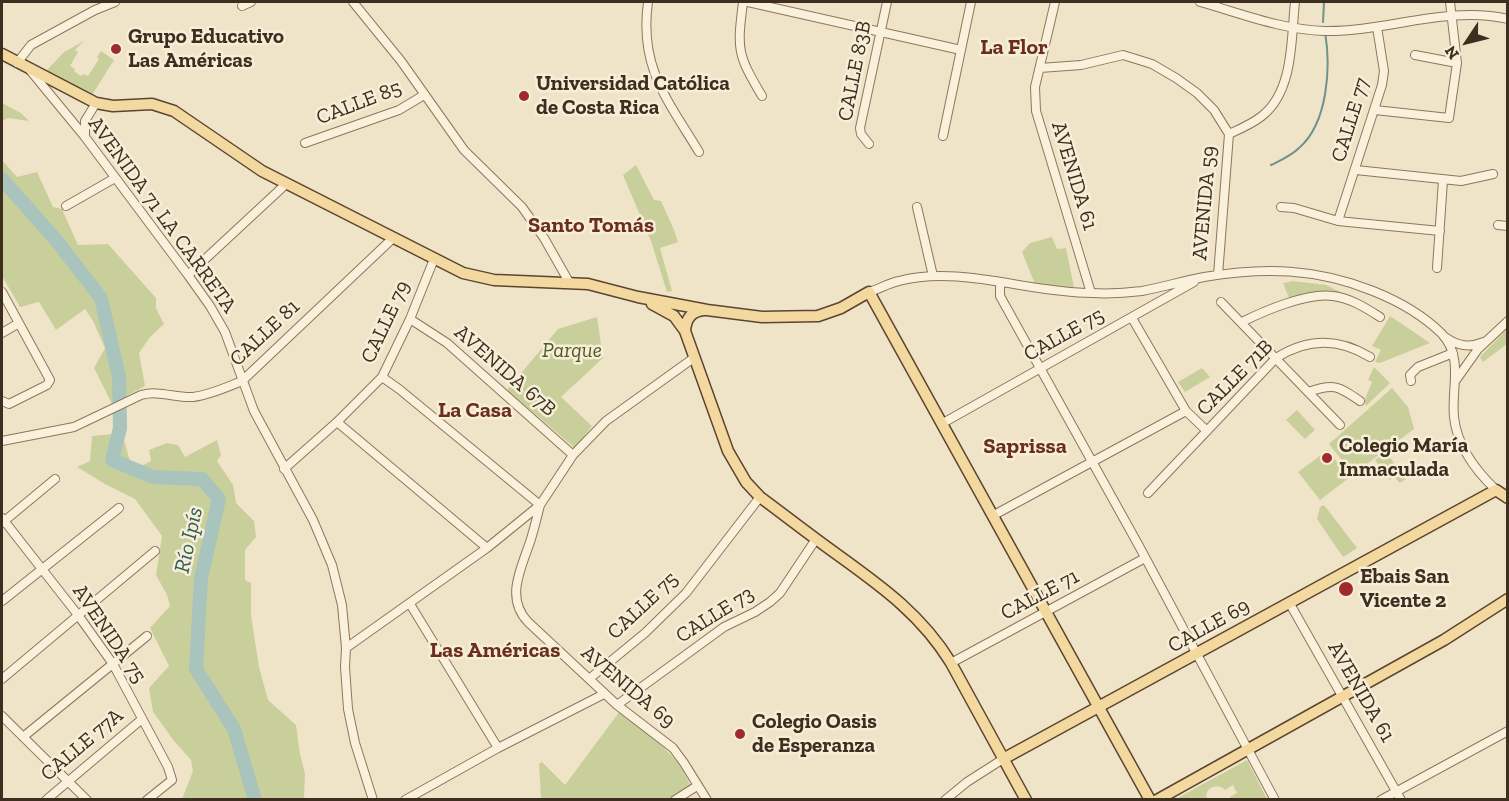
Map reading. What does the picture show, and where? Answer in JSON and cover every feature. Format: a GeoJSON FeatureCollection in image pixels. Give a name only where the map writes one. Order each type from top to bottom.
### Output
{"type":"FeatureCollection","features":[{"type":"Feature","properties":{"kind":"main road"},"geometry":{"type":"LineString","coordinates":[[2,54],[96,103],[113,106],[152,104],[174,111],[250,165],[463,273],[494,280],[588,284],[638,297],[752,316],[796,318],[818,316],[841,308],[869,292],[1150,800]]}},
{"type":"Feature","properties":{"kind":"main road"},"geometry":{"type":"LineString","coordinates":[[638,297],[668,311],[685,331],[734,464],[746,482],[760,497],[871,577],[912,612],[939,643],[1026,800]]}},
{"type":"Feature","properties":{"kind":"main road"},"geometry":{"type":"LineString","coordinates":[[685,331],[688,317],[693,312],[707,310]]}},
{"type":"Feature","properties":{"kind":"main road"},"geometry":{"type":"LineString","coordinates":[[1496,490],[1508,498]]}},
{"type":"Feature","properties":{"kind":"main road","name":"CALLE 69"},"geometry":{"type":"LineString","coordinates":[[1003,759],[1496,490]]}},
{"type":"Feature","properties":{"kind":"main road"},"geometry":{"type":"LineString","coordinates":[[1157,800],[1444,640],[1508,599]]}},
{"type":"Feature","properties":{"kind":"street"},"geometry":{"type":"LineString","coordinates":[[90,2],[95,10]]}},
{"type":"Feature","properties":{"kind":"street"},"geometry":{"type":"LineString","coordinates":[[17,63],[31,45],[95,10],[115,2]]}},
{"type":"Feature","properties":{"kind":"street"},"geometry":{"type":"LineString","coordinates":[[353,2],[401,61],[464,150],[522,207],[544,238],[569,282]]}},
{"type":"Feature","properties":{"kind":"street"},"geometry":{"type":"LineString","coordinates":[[648,2],[645,24],[646,47],[652,68],[660,87],[699,152]]}},
{"type":"Feature","properties":{"kind":"street"},"geometry":{"type":"LineString","coordinates":[[762,96],[741,57],[739,35],[745,2],[962,50]]}},
{"type":"Feature","properties":{"kind":"street","name":"CALLE 83B"},"geometry":{"type":"LineString","coordinates":[[869,144],[861,134],[860,128],[887,2]]}},
{"type":"Feature","properties":{"kind":"street"},"geometry":{"type":"LineString","coordinates":[[943,136],[971,2]]}},
{"type":"Feature","properties":{"kind":"street","name":"AVENIDA 61"},"geometry":{"type":"LineString","coordinates":[[1055,2],[1035,87],[1036,111],[1091,293]]}},
{"type":"Feature","properties":{"kind":"street"},"geometry":{"type":"LineString","coordinates":[[1200,2],[1292,28],[1325,31],[1377,27],[1472,14],[1508,19]]}},
{"type":"Feature","properties":{"kind":"street"},"geometry":{"type":"LineString","coordinates":[[1040,68],[1081,65],[1123,54],[1152,64],[1197,93],[1214,110],[1229,134],[1263,115],[1275,102],[1285,77],[1295,2]]}},
{"type":"Feature","properties":{"kind":"street"},"geometry":{"type":"LineString","coordinates":[[1375,110],[1449,118],[1457,63],[1450,2]]}},
{"type":"Feature","properties":{"kind":"street","name":"CALLE 77"},"geometry":{"type":"LineString","coordinates":[[1338,221],[1375,110],[1384,71],[1377,27]]}},
{"type":"Feature","properties":{"kind":"street"},"geometry":{"type":"LineString","coordinates":[[1415,55],[1457,63]]}},
{"type":"Feature","properties":{"kind":"street","name":"AVENIDA 71 LA CARRETA"},"geometry":{"type":"LineString","coordinates":[[29,69],[85,137],[188,275],[225,332],[254,411],[313,520],[332,565],[342,605],[348,709],[355,743],[372,800]]}},
{"type":"Feature","properties":{"kind":"street","name":"CALLE 85"},"geometry":{"type":"LineString","coordinates":[[305,143],[399,110],[424,95]]}},
{"type":"Feature","properties":{"kind":"street"},"geometry":{"type":"LineString","coordinates":[[85,137],[84,122],[96,103]]}},
{"type":"Feature","properties":{"kind":"street","name":"AVENIDA 59"},"geometry":{"type":"LineString","coordinates":[[1218,275],[1229,134]]}},
{"type":"Feature","properties":{"kind":"street"},"geometry":{"type":"LineString","coordinates":[[1356,170],[1461,181],[1493,174]]}},
{"type":"Feature","properties":{"kind":"street"},"geometry":{"type":"LineString","coordinates":[[66,206],[115,178]]}},
{"type":"Feature","properties":{"kind":"street"},"geometry":{"type":"LineString","coordinates":[[1437,268],[1443,180]]}},
{"type":"Feature","properties":{"kind":"street"},"geometry":{"type":"LineString","coordinates":[[188,275],[286,184]]}},
{"type":"Feature","properties":{"kind":"street"},"geometry":{"type":"LineString","coordinates":[[916,207],[933,276]]}},
{"type":"Feature","properties":{"kind":"street"},"geometry":{"type":"LineString","coordinates":[[1281,207],[1294,208],[1338,221],[1440,231]]}},
{"type":"Feature","properties":{"kind":"street","name":"CALLE 81"},"geometry":{"type":"LineString","coordinates":[[2,441],[74,427],[152,392],[192,397],[242,381],[392,238]]}},
{"type":"Feature","properties":{"kind":"street","name":"CALLE 79"},"geometry":{"type":"LineString","coordinates":[[284,469],[338,423],[382,377],[410,319],[434,259]]}},
{"type":"Feature","properties":{"kind":"street"},"geometry":{"type":"LineString","coordinates":[[869,292],[898,281],[946,275],[1023,287],[1091,293],[1140,291],[1218,275],[1268,271],[1306,272],[1331,276],[1389,297],[1429,322],[1453,342],[1464,346],[1487,341]]}},
{"type":"Feature","properties":{"kind":"street","name":"CALLE 75"},"geometry":{"type":"LineString","coordinates":[[943,423],[1202,278]]}},
{"type":"Feature","properties":{"kind":"street"},"geometry":{"type":"LineString","coordinates":[[1000,282],[1000,296],[1275,800]]}},
{"type":"Feature","properties":{"kind":"street"},"geometry":{"type":"LineString","coordinates":[[2,292],[50,380],[47,385],[9,404],[2,401]]}},
{"type":"Feature","properties":{"kind":"street"},"geometry":{"type":"LineString","coordinates":[[1242,322],[1300,300],[1332,296],[1362,305],[1380,317]]}},
{"type":"Feature","properties":{"kind":"street"},"geometry":{"type":"LineString","coordinates":[[1221,302],[1340,425]]}},
{"type":"Feature","properties":{"kind":"street"},"geometry":{"type":"LineString","coordinates":[[1132,318],[1186,411],[1207,431]]}},
{"type":"Feature","properties":{"kind":"street","name":"AVENIDA 67B"},"geometry":{"type":"LineString","coordinates":[[410,319],[447,343],[573,455]]}},
{"type":"Feature","properties":{"kind":"street"},"geometry":{"type":"LineString","coordinates":[[1456,380],[1470,359],[1508,321]]}},
{"type":"Feature","properties":{"kind":"street"},"geometry":{"type":"LineString","coordinates":[[2,333],[19,323]]}},
{"type":"Feature","properties":{"kind":"street"},"geometry":{"type":"LineString","coordinates":[[1443,336],[1453,353],[1456,380],[1453,399],[1454,418],[1459,437],[1474,467],[1496,490]]}},
{"type":"Feature","properties":{"kind":"street","name":"CALLE 71B"},"geometry":{"type":"LineString","coordinates":[[1148,493],[1276,358],[1298,346],[1323,342],[1347,346],[1370,357]]}},
{"type":"Feature","properties":{"kind":"street"},"geometry":{"type":"LineString","coordinates":[[1411,381],[1410,375],[1418,367],[1453,353]]}},
{"type":"Feature","properties":{"kind":"street"},"geometry":{"type":"LineString","coordinates":[[346,648],[487,548],[540,505],[573,455],[606,421],[695,357]]}},
{"type":"Feature","properties":{"kind":"street"},"geometry":{"type":"LineString","coordinates":[[382,377],[540,505]]}},
{"type":"Feature","properties":{"kind":"street"},"geometry":{"type":"LineString","coordinates":[[1308,392],[1325,386],[1334,386],[1360,401]]}},
{"type":"Feature","properties":{"kind":"street"},"geometry":{"type":"LineString","coordinates":[[994,515],[1186,411]]}},
{"type":"Feature","properties":{"kind":"street"},"geometry":{"type":"LineString","coordinates":[[338,423],[487,548]]}},
{"type":"Feature","properties":{"kind":"street"},"geometry":{"type":"LineString","coordinates":[[2,520],[55,479]]}},
{"type":"Feature","properties":{"kind":"street","name":"CALLE 75"},"geometry":{"type":"LineString","coordinates":[[589,679],[645,633],[686,593],[760,497]]}},
{"type":"Feature","properties":{"kind":"street","name":"AVENIDA 69"},"geometry":{"type":"LineString","coordinates":[[540,505],[533,534],[516,583],[515,595],[518,608],[528,622],[604,694],[673,748],[707,800]]}},
{"type":"Feature","properties":{"kind":"street"},"geometry":{"type":"LineString","coordinates":[[2,601],[119,508]]}},
{"type":"Feature","properties":{"kind":"street","name":"AVENIDA 75"},"geometry":{"type":"LineString","coordinates":[[2,520],[78,615],[113,664],[168,767],[172,780],[147,800]]}},
{"type":"Feature","properties":{"kind":"street","name":"CALLE 73"},"geometry":{"type":"LineString","coordinates":[[617,705],[724,627],[770,602],[780,593],[816,539]]}},
{"type":"Feature","properties":{"kind":"street"},"geometry":{"type":"LineString","coordinates":[[2,678],[155,551]]}},
{"type":"Feature","properties":{"kind":"street","name":"CALLE 71"},"geometry":{"type":"LineString","coordinates":[[951,663],[1145,558]]}},
{"type":"Feature","properties":{"kind":"street"},"geometry":{"type":"LineString","coordinates":[[410,604],[498,748]]}},
{"type":"Feature","properties":{"kind":"street","name":"AVENIDA 61"},"geometry":{"type":"LineString","coordinates":[[1290,604],[1399,795]]}},
{"type":"Feature","properties":{"kind":"street"},"geometry":{"type":"LineString","coordinates":[[23,737],[147,636]]}},
{"type":"Feature","properties":{"kind":"street"},"geometry":{"type":"LineString","coordinates":[[405,800],[498,748],[604,694]]}},
{"type":"Feature","properties":{"kind":"street"},"geometry":{"type":"LineString","coordinates":[[2,716],[87,800]]}},
{"type":"Feature","properties":{"kind":"street","name":"CALLE 77A"},"geometry":{"type":"LineString","coordinates":[[46,800],[142,719]]}},
{"type":"Feature","properties":{"kind":"street"},"geometry":{"type":"LineString","coordinates":[[1381,800],[1399,795],[1508,731]]}},
{"type":"Feature","properties":{"kind":"street","name":"CALLE 69"},"geometry":{"type":"LineString","coordinates":[[945,800],[967,782],[1003,759]]}},
{"type":"Feature","properties":{"kind":"street"},"geometry":{"type":"LineString","coordinates":[[675,800],[697,786]]}},
{"type":"Feature","properties":{"kind":"green space"},"geometry":{"type":"Polygon","coordinates":[[[84,41],[75,50],[78,52],[70,66],[81,76],[83,74],[88,76],[99,59],[97,57],[101,51],[114,60],[92,95],[46,71],[64,52],[84,41]]]}},
{"type":"Feature","properties":{"kind":"green space"},"geometry":{"type":"Polygon","coordinates":[[[2,103],[21,113],[29,121],[8,118],[2,121],[2,103]]]}},
{"type":"Feature","properties":{"kind":"green space"},"geometry":{"type":"Polygon","coordinates":[[[2,160],[17,177],[37,172],[53,207],[62,209],[78,245],[108,244],[156,298],[156,308],[164,324],[150,337],[139,353],[145,386],[112,404],[94,368],[105,348],[85,309],[56,330],[39,302],[20,307],[2,276],[2,160]]]}},
{"type":"Feature","properties":{"kind":"green space"},"geometry":{"type":"Polygon","coordinates":[[[636,165],[654,200],[661,201],[678,242],[660,248],[672,291],[667,292],[651,241],[623,175],[636,165]]]}},
{"type":"Feature","properties":{"kind":"green space"},"geometry":{"type":"Polygon","coordinates":[[[1052,237],[1057,249],[1066,248],[1074,288],[1035,284],[1022,252],[1030,243],[1052,237]]]}},
{"type":"Feature","properties":{"kind":"green space"},"geometry":{"type":"Polygon","coordinates":[[[1293,281],[1326,285],[1381,314],[1346,299],[1327,294],[1316,293],[1289,298],[1283,283],[1293,281]]]}},
{"type":"Feature","properties":{"kind":"green space"},"geometry":{"type":"Polygon","coordinates":[[[1390,316],[1430,343],[1380,363],[1375,362],[1381,350],[1372,346],[1390,316]]]}},
{"type":"Feature","properties":{"kind":"green space","name":"Parque"},"geometry":{"type":"Polygon","coordinates":[[[597,317],[603,358],[561,397],[592,426],[575,448],[507,390],[558,329],[597,317]]]}},
{"type":"Feature","properties":{"kind":"green space"},"geometry":{"type":"Polygon","coordinates":[[[1507,329],[1507,344],[1483,362],[1480,357],[1507,329]]]}},
{"type":"Feature","properties":{"kind":"green space"},"geometry":{"type":"Polygon","coordinates":[[[1374,367],[1390,383],[1366,406],[1364,401],[1372,382],[1368,380],[1374,367]]]}},
{"type":"Feature","properties":{"kind":"green space"},"geometry":{"type":"Polygon","coordinates":[[[1202,368],[1210,377],[1185,392],[1178,382],[1202,368]]]}},
{"type":"Feature","properties":{"kind":"green space"},"geometry":{"type":"Polygon","coordinates":[[[1392,388],[1408,407],[1414,429],[1353,474],[1329,444],[1392,388]]]}},
{"type":"Feature","properties":{"kind":"green space"},"geometry":{"type":"Polygon","coordinates":[[[1297,410],[1315,430],[1305,439],[1286,420],[1297,410]]]}},
{"type":"Feature","properties":{"kind":"green space"},"geometry":{"type":"Polygon","coordinates":[[[122,433],[131,465],[139,467],[151,461],[149,450],[167,443],[178,445],[185,457],[217,440],[221,455],[217,461],[233,485],[236,503],[254,521],[256,537],[245,550],[245,580],[251,583],[251,615],[259,667],[268,700],[296,725],[305,774],[304,799],[182,799],[193,771],[191,760],[153,712],[149,688],[169,666],[150,628],[170,606],[156,575],[162,536],[135,499],[77,467],[90,461],[92,436],[122,433]]]}},
{"type":"Feature","properties":{"kind":"green space"},"geometry":{"type":"Polygon","coordinates":[[[1328,450],[1349,478],[1320,500],[1298,472],[1328,450]]]}},
{"type":"Feature","properties":{"kind":"green space"},"geometry":{"type":"Polygon","coordinates":[[[1386,452],[1406,479],[1400,483],[1394,477],[1390,480],[1375,460],[1386,452]]]}},
{"type":"Feature","properties":{"kind":"green space"},"geometry":{"type":"Polygon","coordinates":[[[1324,505],[1357,548],[1343,557],[1317,519],[1320,507],[1324,505]]]}},
{"type":"Feature","properties":{"kind":"green space"},"geometry":{"type":"Polygon","coordinates":[[[620,711],[669,753],[684,773],[689,787],[669,799],[541,799],[539,764],[542,762],[565,785],[620,711]]]}},
{"type":"Feature","properties":{"kind":"green space"},"geometry":{"type":"Polygon","coordinates":[[[1247,760],[1267,799],[1231,799],[1230,797],[1237,793],[1233,785],[1225,790],[1218,786],[1212,787],[1207,792],[1207,799],[1176,799],[1247,760]]]}},
{"type":"Feature","properties":{"kind":"waterway"},"geometry":{"type":"LineString","coordinates":[[1323,22],[1324,2]]}},
{"type":"Feature","properties":{"kind":"waterway"},"geometry":{"type":"LineString","coordinates":[[1271,165],[1296,151],[1309,137],[1322,110],[1328,61],[1325,32]]}},
{"type":"Feature","properties":{"kind":"waterway","name":"Río Ipís"},"geometry":{"type":"LineString","coordinates":[[2,179],[56,240],[101,298],[119,377],[120,428],[112,460],[153,477],[202,479],[219,499],[201,578],[196,669],[234,729],[255,800]]}},
{"type":"Feature","properties":{"kind":"place","name":"Grupo Educativo Las Américas"},"geometry":{"type":"Point","coordinates":[116,49]}},
{"type":"Feature","properties":{"kind":"place","name":"Universidad Católica de Costa Rica"},"geometry":{"type":"Point","coordinates":[524,96]}},
{"type":"Feature","properties":{"kind":"place","name":"Colegio María Inmaculada"},"geometry":{"type":"Point","coordinates":[1327,458]}},
{"type":"Feature","properties":{"kind":"place","name":"Ebais San Vicente 2"},"geometry":{"type":"Point","coordinates":[1346,589]}},
{"type":"Feature","properties":{"kind":"place","name":"Colegio Oasis de Esperanza"},"geometry":{"type":"Point","coordinates":[740,734]}},
{"type":"Feature","properties":{"kind":"district","name":"La Flor"},"geometry":{"type":"Point","coordinates":[1014,48]}},
{"type":"Feature","properties":{"kind":"district","name":"Santo Tomás"},"geometry":{"type":"Point","coordinates":[591,226]}},
{"type":"Feature","properties":{"kind":"district","name":"La Casa"},"geometry":{"type":"Point","coordinates":[475,411]}},
{"type":"Feature","properties":{"kind":"district","name":"Saprissa"},"geometry":{"type":"Point","coordinates":[1025,447]}},
{"type":"Feature","properties":{"kind":"district","name":"Las Américas"},"geometry":{"type":"Point","coordinates":[495,651]}}]}
